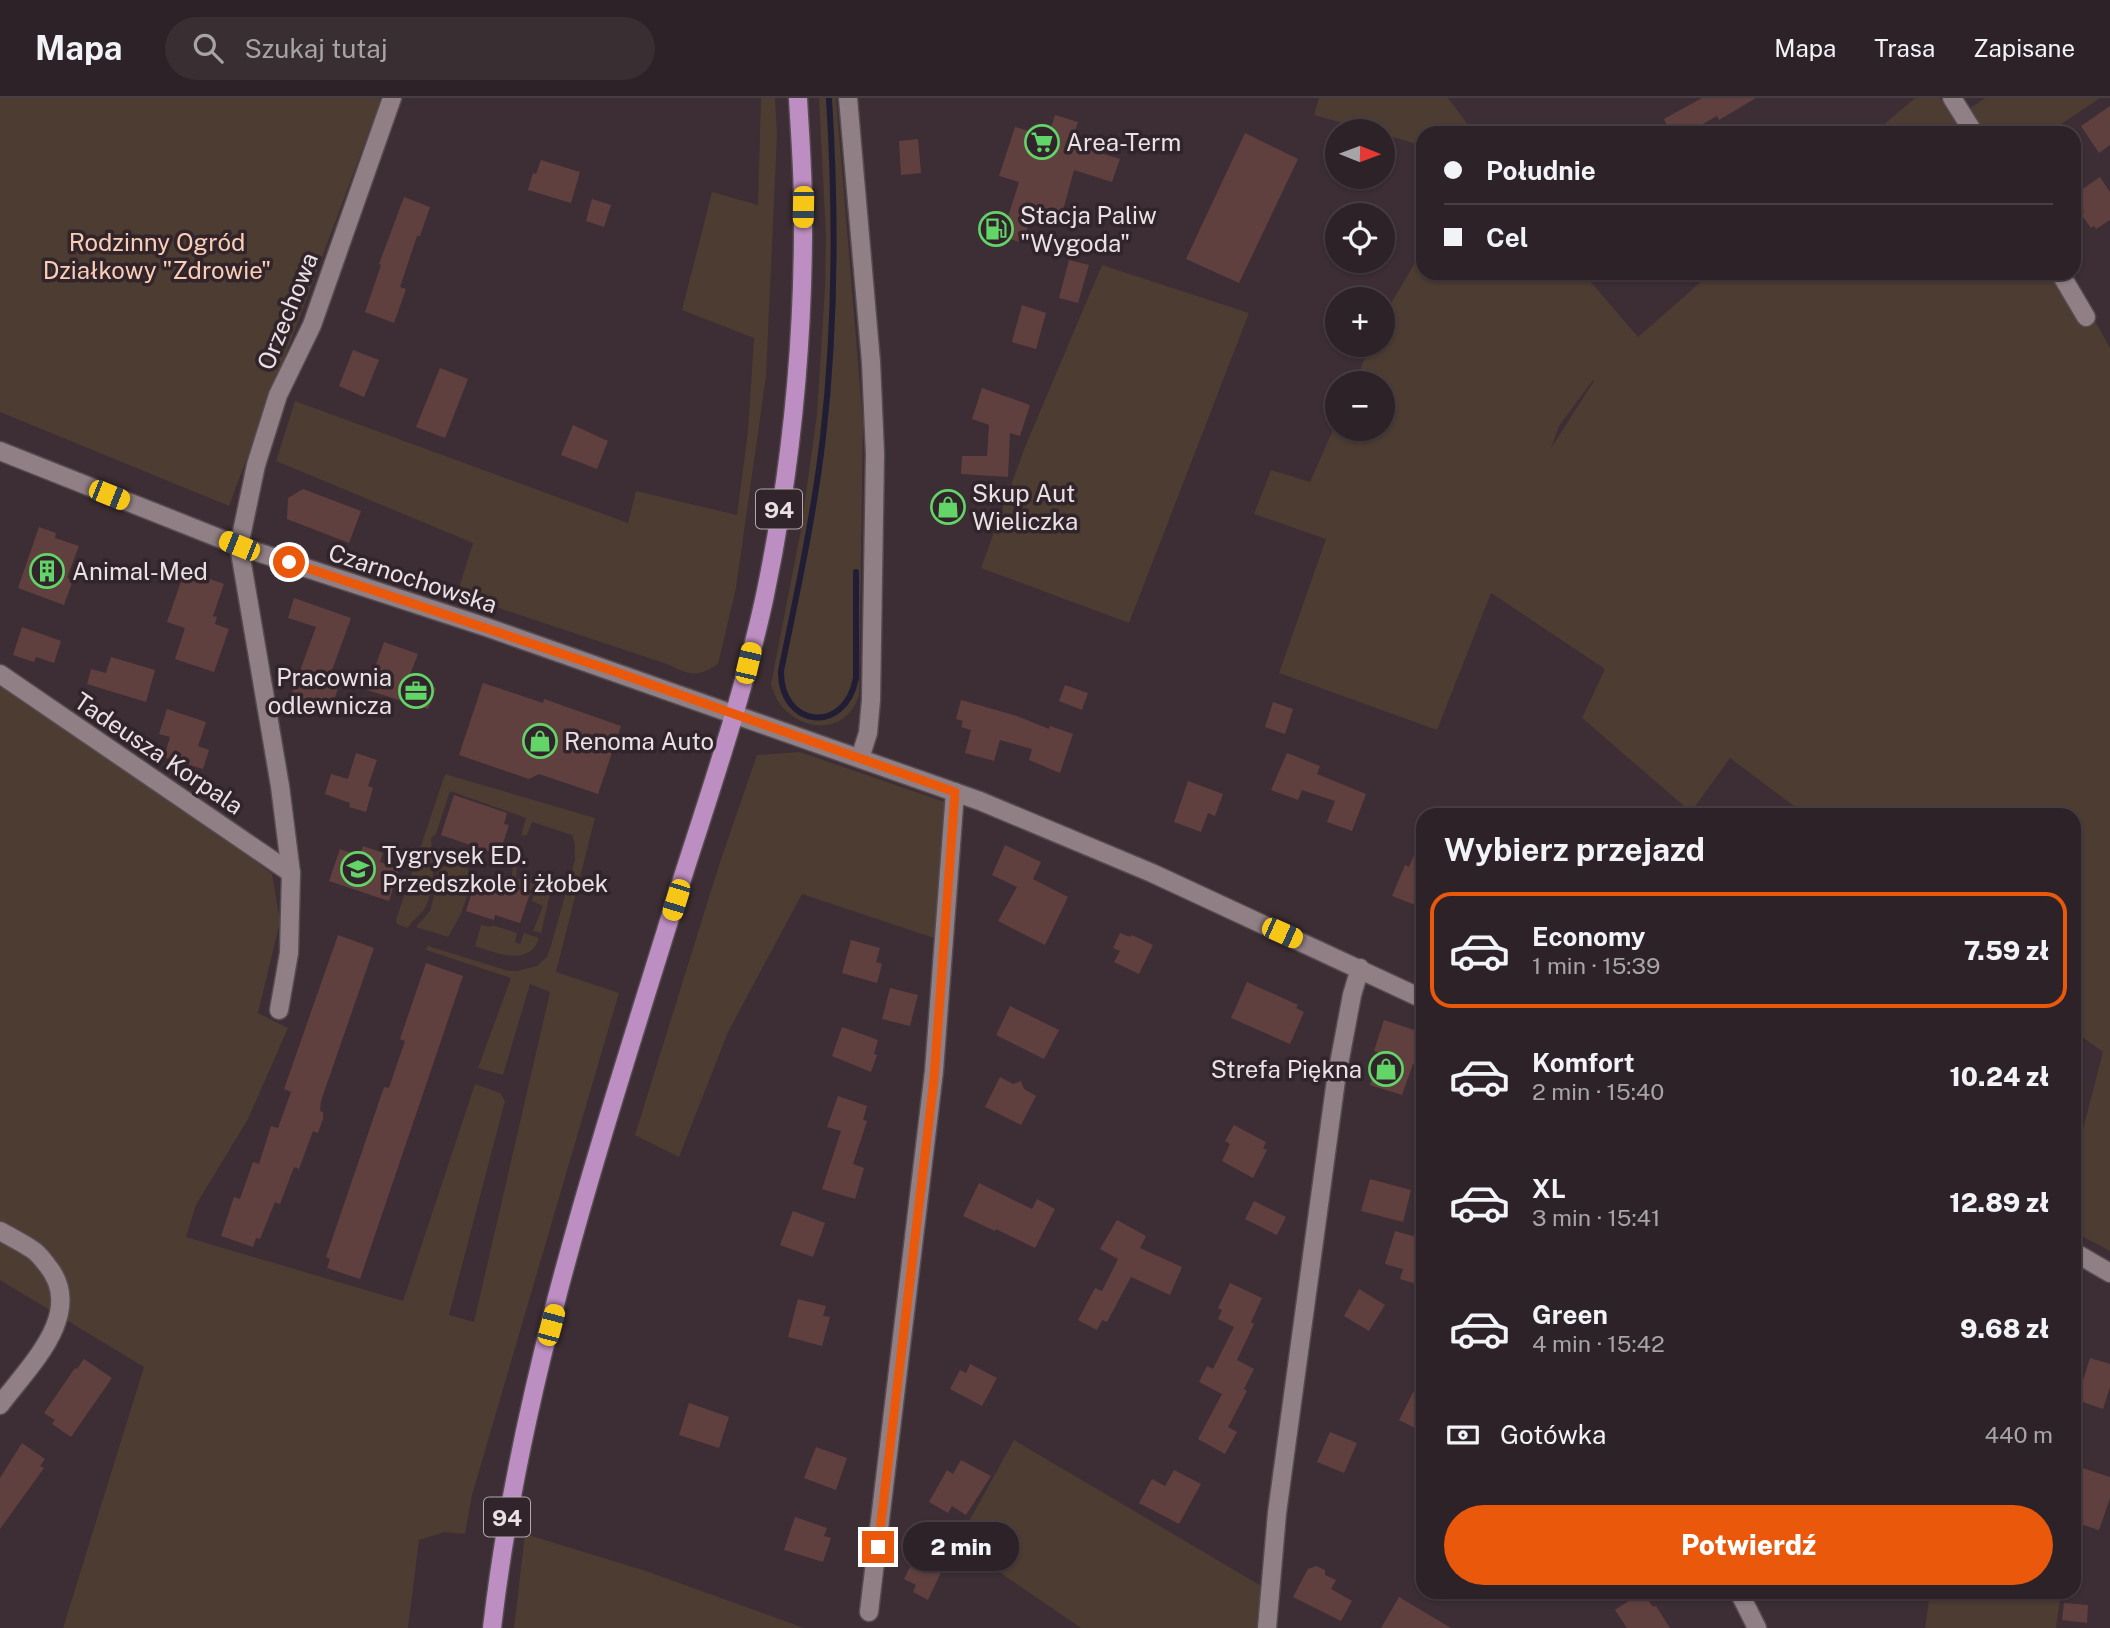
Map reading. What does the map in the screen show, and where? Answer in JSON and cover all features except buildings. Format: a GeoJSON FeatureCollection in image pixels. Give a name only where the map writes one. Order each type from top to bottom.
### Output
{"type":"FeatureCollection","features":[{"type":"Feature","properties":{"kind":"main road","name":"94"},"geometry":{"type":"LineString","coordinates":[[492,1628],[499,1566],[529,1409],[587,1191],[734,714],[763,602],[789,442],[801,300],[803,207],[798,98]]}},
{"type":"Feature","properties":{"kind":"street","name":"Orzechowa"},"geometry":{"type":"LineString","coordinates":[[239,546],[256,465],[278,395],[312,325],[392,98]]}},
{"type":"Feature","properties":{"kind":"street"},"geometry":{"type":"LineString","coordinates":[[848,98],[869,335],[875,454],[872,687],[868,733],[860,758]]}},
{"type":"Feature","properties":{"kind":"street"},"geometry":{"type":"LineString","coordinates":[[1952,98],[1970,126]]}},
{"type":"Feature","properties":{"kind":"street"},"geometry":{"type":"LineString","coordinates":[[2064,280],[2087,317]]}},
{"type":"Feature","properties":{"kind":"street","name":"Czarnochowska"},"geometry":{"type":"LineString","coordinates":[[0,451],[239,546],[486,627],[955,792],[1152,873],[1416,996]]}},
{"type":"Feature","properties":{"kind":"street","name":"Tadeusza Korpala"},"geometry":{"type":"LineString","coordinates":[[239,546],[280,786],[291,873],[289,953],[279,1010]]}},
{"type":"Feature","properties":{"kind":"street","name":"Tadeusza Korpala"},"geometry":{"type":"LineString","coordinates":[[0,674],[291,873]]}},
{"type":"Feature","properties":{"kind":"street"},"geometry":{"type":"LineString","coordinates":[[869,1612],[934,1079],[955,792]]}},
{"type":"Feature","properties":{"kind":"street"},"geometry":{"type":"LineString","coordinates":[[1267,1628],[1277,1513],[1336,1080],[1352,995],[1360,968]]}},
{"type":"Feature","properties":{"kind":"street"},"geometry":{"type":"LineString","coordinates":[[0,1231],[35,1251],[54,1273],[62,1300],[59,1321],[51,1335],[0,1405]]}},
{"type":"Feature","properties":{"kind":"street"},"geometry":{"type":"LineString","coordinates":[[2081,1256],[2110,1273]]}},
{"type":"Feature","properties":{"kind":"street"},"geometry":{"type":"LineString","coordinates":[[1742,1599],[1756,1628]]}},
{"type":"Feature","properties":{"kind":"green space","name":"Rodzinny Ogród Działkowy \"Zdrowie\""},"geometry":{"type":"Polygon","coordinates":[[[0,98],[380,98],[229,506],[0,412],[0,98]]]}},
{"type":"Feature","properties":{"kind":"green space"},"geometry":{"type":"Polygon","coordinates":[[[761,98],[775,98],[777,134],[766,376],[736,588],[718,664],[704,672],[687,672],[457,594],[473,543],[276,461],[295,401],[628,523],[636,491],[737,515],[748,431],[754,338],[682,310],[712,192],[758,205],[761,98]]]}},
{"type":"Feature","properties":{"kind":"green space"},"geometry":{"type":"Polygon","coordinates":[[[819,98],[836,98],[863,422],[859,695],[851,710],[840,720],[827,725],[813,725],[787,712],[777,699],[771,684],[801,530],[817,414],[826,237],[819,98]]]}},
{"type":"Feature","properties":{"kind":"green space"},"geometry":{"type":"Polygon","coordinates":[[[1319,98],[1448,98],[1469,126],[1416,126],[1416,144],[1395,138],[1395,119],[1328,119],[1314,115],[1319,98]]]}},
{"type":"Feature","properties":{"kind":"green space"},"geometry":{"type":"Polygon","coordinates":[[[1915,98],[1940,98],[1958,126],[1882,126],[1915,98]]]}},
{"type":"Feature","properties":{"kind":"green space"},"geometry":{"type":"Polygon","coordinates":[[[1985,98],[2100,98],[2058,126],[1978,126],[1969,109],[1985,98]]]}},
{"type":"Feature","properties":{"kind":"green space"},"geometry":{"type":"Polygon","coordinates":[[[1416,261],[1416,280],[1589,280],[1638,337],[1703,280],[2058,280],[2094,319],[2110,348],[2110,1251],[2081,1236],[2081,1137],[2103,1052],[2081,1036],[2081,808],[1797,808],[1730,758],[1694,808],[1686,808],[1582,718],[1605,669],[1491,593],[1437,730],[1279,673],[1326,539],[1254,514],[1271,470],[1310,482],[1328,441],[1395,441],[1395,371],[1359,371],[1366,357],[1395,357],[1395,297],[1416,261]],[[1593,380],[1559,426],[1551,448],[1593,380]]]}},
{"type":"Feature","properties":{"kind":"green space"},"geometry":{"type":"Polygon","coordinates":[[[1102,265],[1249,313],[1129,623],[981,568],[1025,447],[1102,265]]]}},
{"type":"Feature","properties":{"kind":"green space"},"geometry":{"type":"Polygon","coordinates":[[[0,679],[198,817],[272,874],[280,922],[258,1013],[288,1028],[248,1119],[196,1205],[186,1237],[403,1301],[475,1084],[500,1093],[505,1101],[449,1315],[474,1322],[550,992],[530,984],[503,1075],[478,1068],[511,978],[426,950],[428,946],[509,971],[537,966],[547,957],[550,949],[575,860],[572,835],[532,822],[527,835],[521,836],[526,818],[450,791],[436,834],[431,838],[433,881],[426,906],[408,928],[397,924],[396,920],[445,774],[595,818],[556,972],[619,993],[472,1495],[465,1534],[445,1532],[419,1540],[408,1628],[63,1628],[144,1367],[0,1280],[0,679]]]}},
{"type":"Feature","properties":{"kind":"green space"},"geometry":{"type":"Polygon","coordinates":[[[800,752],[948,803],[940,940],[802,894],[728,1032],[679,1157],[635,1135],[719,865],[757,755],[800,752]]]}},
{"type":"Feature","properties":{"kind":"green space"},"geometry":{"type":"Polygon","coordinates":[[[514,858],[517,862],[516,878],[546,888],[550,894],[541,933],[533,931],[543,906],[532,901],[534,891],[511,883],[514,858]]]}},
{"type":"Feature","properties":{"kind":"green space"},"geometry":{"type":"Polygon","coordinates":[[[455,859],[463,860],[473,878],[461,914],[448,937],[416,927],[430,911],[438,867],[452,866],[455,859]]]}},
{"type":"Feature","properties":{"kind":"green space"},"geometry":{"type":"Polygon","coordinates":[[[481,925],[492,925],[517,933],[515,942],[520,944],[524,933],[539,938],[535,947],[528,952],[512,956],[502,954],[475,946],[481,925]]]}},
{"type":"Feature","properties":{"kind":"green space"},"geometry":{"type":"Polygon","coordinates":[[[1014,1440],[1263,1587],[1258,1628],[1081,1628],[957,1543],[1014,1440]]]}},
{"type":"Feature","properties":{"kind":"green space"},"geometry":{"type":"Polygon","coordinates":[[[525,1534],[646,1571],[804,1628],[514,1628],[525,1534]]]}},
{"type":"Feature","properties":{"kind":"green space"},"geometry":{"type":"Polygon","coordinates":[[[1929,1599],[2060,1599],[2056,1628],[1925,1628],[1929,1599]]]}},
{"type":"Feature","properties":{"kind":"waterway"},"geometry":{"type":"LineString","coordinates":[[829,98],[834,268],[827,395],[815,496],[781,671],[783,690],[791,704],[801,713],[814,717],[827,716],[840,709],[850,697],[856,678],[856,572]]}},
{"type":"Feature","properties":{"kind":"place","name":"Area-Term"},"geometry":{"type":"Point","coordinates":[1042,142]}},
{"type":"Feature","properties":{"kind":"place","name":"Stacja Paliw \"Wygoda\""},"geometry":{"type":"Point","coordinates":[996,229]}},
{"type":"Feature","properties":{"kind":"place","name":"Skup Aut Wieliczka"},"geometry":{"type":"Point","coordinates":[948,507]}},
{"type":"Feature","properties":{"kind":"place","name":"Animal-Med"},"geometry":{"type":"Point","coordinates":[47,571]}},
{"type":"Feature","properties":{"kind":"place","name":"Pracownia odlewnicza"},"geometry":{"type":"Point","coordinates":[416,691]}},
{"type":"Feature","properties":{"kind":"place","name":"Renoma Auto"},"geometry":{"type":"Point","coordinates":[540,741]}},
{"type":"Feature","properties":{"kind":"place","name":"Tygrysek ED. Przedszkole i żłobek"},"geometry":{"type":"Point","coordinates":[358,869]}},
{"type":"Feature","properties":{"kind":"place","name":"Strefa Piękna"},"geometry":{"type":"Point","coordinates":[1386,1069]}},
{"type":"Feature","properties":{"kind":"route"},"geometry":{"type":"LineString","coordinates":[[289,562],[486,627],[955,792],[934,1079],[878,1547]]}}]}
